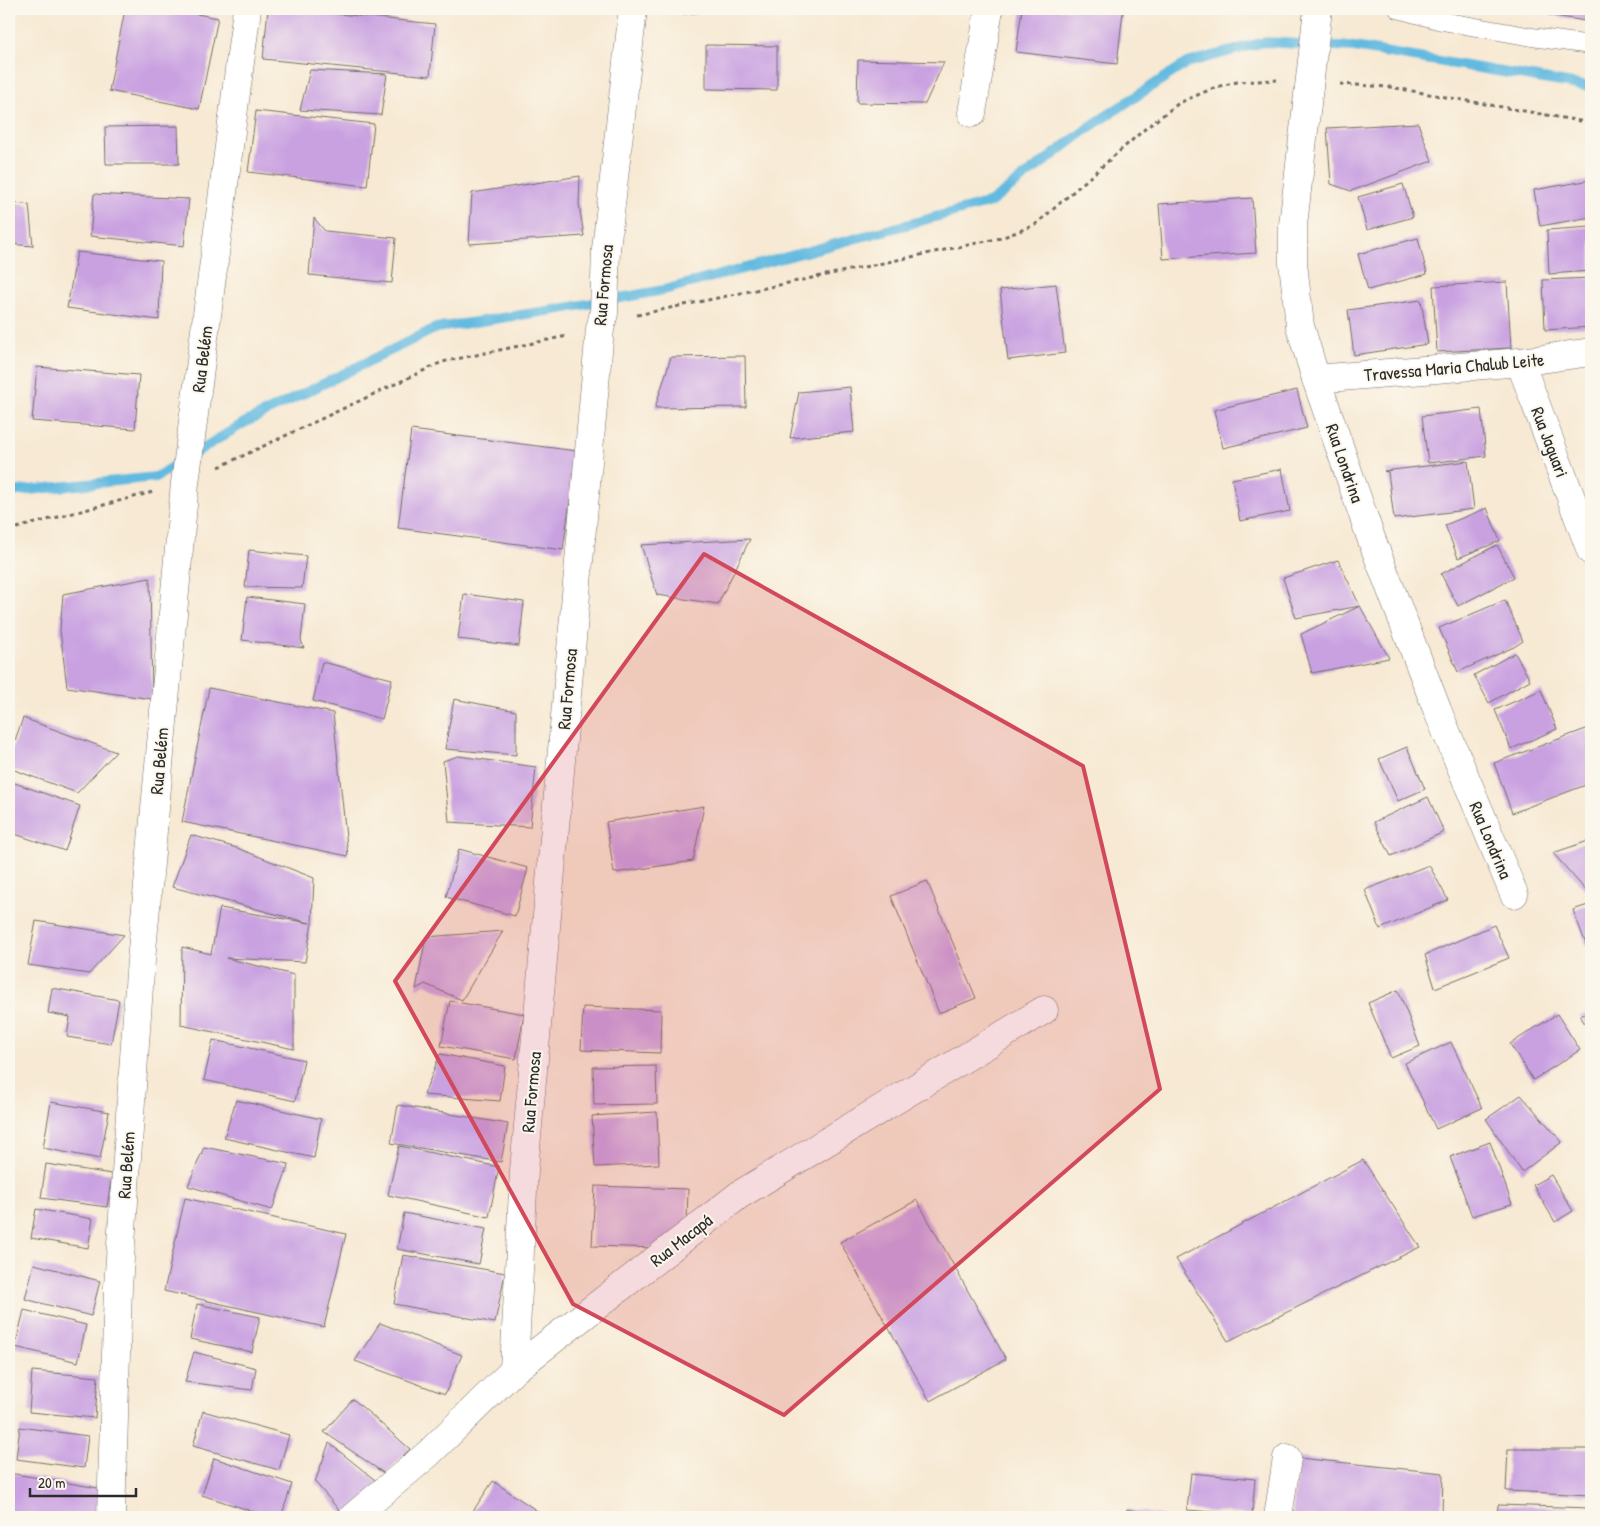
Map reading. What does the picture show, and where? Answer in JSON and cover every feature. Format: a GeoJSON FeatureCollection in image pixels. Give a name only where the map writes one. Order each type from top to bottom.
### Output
{"type":"FeatureCollection","features":[{"type":"Feature","properties":{"kind":"street","name":"Rua Belém"},"geometry":{"type":"LineString","coordinates":[[111,1517],[118,1287],[140,972],[185,484],[246,9]]}},
{"type":"Feature","properties":{"kind":"street","name":"Rua Formosa"},"geometry":{"type":"LineString","coordinates":[[514,1370],[524,1170],[602,321],[606,250],[633,9]]}},
{"type":"Feature","properties":{"kind":"street"},"geometry":{"type":"LineString","coordinates":[[972,113],[989,9]]}},
{"type":"Feature","properties":{"kind":"street","name":"Rua Londrina"},"geometry":{"type":"LineString","coordinates":[[1318,9],[1293,225],[1293,263],[1300,326],[1316,379],[1371,538],[1438,712],[1514,894]]}},
{"type":"Feature","properties":{"kind":"street","name":"Travessa Maria Chalub Leite"},"geometry":{"type":"LineString","coordinates":[[1316,379],[1520,362],[1591,352]]}},
{"type":"Feature","properties":{"kind":"street","name":"Rua Jaguari"},"geometry":{"type":"LineString","coordinates":[[1520,362],[1591,551]]}},
{"type":"Feature","properties":{"kind":"street","name":"Rua Macapá"},"geometry":{"type":"LineString","coordinates":[[352,1517],[428,1454],[514,1370],[739,1195],[1044,1010]]}},
{"type":"Feature","properties":{"kind":"street"},"geometry":{"type":"LineString","coordinates":[[1278,1517],[1287,1458]]}},
{"type":"Feature","properties":{"kind":"lane"},"geometry":{"type":"LineString","coordinates":[[1398,9],[1442,22],[1591,45]]}},
{"type":"Feature","properties":{"kind":"path"},"geometry":{"type":"LineString","coordinates":[[9,530],[185,484],[442,362],[602,321],[1001,238],[1035,225],[1146,128],[1179,103],[1216,87],[1237,82],[1310,73],[1591,123]]}},
{"type":"Feature","properties":{"kind":"highlighted area"},"geometry":{"type":"Polygon","coordinates":[[[704,554],[1083,766],[1160,1089],[784,1415],[573,1304],[395,981],[704,554]]]}},
{"type":"Feature","properties":{"kind":"building"},"geometry":{"type":"Polygon","coordinates":[[[125,9],[171,9],[218,18],[199,109],[109,91],[125,9]]]}},
{"type":"Feature","properties":{"kind":"building"},"geometry":{"type":"Polygon","coordinates":[[[268,9],[292,9],[435,24],[430,76],[263,59],[268,9]]]}},
{"type":"Feature","properties":{"kind":"building"},"geometry":{"type":"Polygon","coordinates":[[[684,9],[729,9],[729,10],[683,14],[684,9]]]}},
{"type":"Feature","properties":{"kind":"building"},"geometry":{"type":"Polygon","coordinates":[[[1022,9],[1107,9],[1123,11],[1117,64],[1016,52],[1022,9]]]}},
{"type":"Feature","properties":{"kind":"building"},"geometry":{"type":"Polygon","coordinates":[[[1550,9],[1591,9],[1591,22],[1549,15],[1550,9]]]}},
{"type":"Feature","properties":{"kind":"building"},"geometry":{"type":"Polygon","coordinates":[[[706,45],[777,46],[777,90],[706,89],[706,45]]]}},
{"type":"Feature","properties":{"kind":"building"},"geometry":{"type":"Polygon","coordinates":[[[858,60],[944,62],[925,104],[857,103],[858,60]]]}},
{"type":"Feature","properties":{"kind":"building"},"geometry":{"type":"Polygon","coordinates":[[[310,70],[387,74],[381,115],[300,110],[310,70]]]}},
{"type":"Feature","properties":{"kind":"building"},"geometry":{"type":"Polygon","coordinates":[[[256,111],[374,124],[367,186],[248,172],[256,111]]]}},
{"type":"Feature","properties":{"kind":"building"},"geometry":{"type":"Polygon","coordinates":[[[1418,123],[1432,161],[1351,191],[1331,184],[1327,128],[1418,123]]]}},
{"type":"Feature","properties":{"kind":"building"},"geometry":{"type":"Polygon","coordinates":[[[178,126],[179,164],[106,164],[105,127],[178,126]]]}},
{"type":"Feature","properties":{"kind":"building"},"geometry":{"type":"Polygon","coordinates":[[[580,176],[579,204],[584,236],[469,244],[472,193],[580,176]]]}},
{"type":"Feature","properties":{"kind":"building"},"geometry":{"type":"Polygon","coordinates":[[[1591,180],[1591,217],[1540,226],[1534,190],[1591,180]]]}},
{"type":"Feature","properties":{"kind":"building"},"geometry":{"type":"Polygon","coordinates":[[[1403,184],[1413,217],[1367,230],[1358,197],[1403,184]]]}},
{"type":"Feature","properties":{"kind":"building"},"geometry":{"type":"Polygon","coordinates":[[[94,194],[189,199],[184,246],[90,236],[94,194]]]}},
{"type":"Feature","properties":{"kind":"building"},"geometry":{"type":"Polygon","coordinates":[[[1252,198],[1256,253],[1163,259],[1159,204],[1252,198]]]}},
{"type":"Feature","properties":{"kind":"building"},"geometry":{"type":"Polygon","coordinates":[[[9,202],[29,205],[33,246],[9,244],[9,202]]]}},
{"type":"Feature","properties":{"kind":"building"},"geometry":{"type":"Polygon","coordinates":[[[314,218],[325,231],[396,238],[392,283],[309,275],[314,218]]]}},
{"type":"Feature","properties":{"kind":"building"},"geometry":{"type":"Polygon","coordinates":[[[1591,227],[1591,271],[1549,274],[1547,230],[1591,227]]]}},
{"type":"Feature","properties":{"kind":"building"},"geometry":{"type":"Polygon","coordinates":[[[1418,238],[1427,274],[1368,290],[1358,254],[1418,238]]]}},
{"type":"Feature","properties":{"kind":"building"},"geometry":{"type":"Polygon","coordinates":[[[77,252],[161,261],[159,320],[67,308],[77,252]]]}},
{"type":"Feature","properties":{"kind":"building"},"geometry":{"type":"Polygon","coordinates":[[[1591,278],[1591,327],[1545,330],[1543,280],[1591,278]]]}},
{"type":"Feature","properties":{"kind":"building"},"geometry":{"type":"Polygon","coordinates":[[[1507,282],[1511,348],[1437,352],[1433,286],[1507,282]]]}},
{"type":"Feature","properties":{"kind":"building"},"geometry":{"type":"Polygon","coordinates":[[[1056,284],[1065,353],[1008,360],[1000,290],[1056,284]]]}},
{"type":"Feature","properties":{"kind":"building"},"geometry":{"type":"Polygon","coordinates":[[[1421,300],[1428,344],[1354,355],[1348,310],[1421,300]]]}},
{"type":"Feature","properties":{"kind":"building"},"geometry":{"type":"Polygon","coordinates":[[[745,356],[746,407],[655,408],[671,357],[745,356]]]}},
{"type":"Feature","properties":{"kind":"building"},"geometry":{"type":"Polygon","coordinates":[[[37,367],[139,375],[135,429],[32,421],[37,367]]]}},
{"type":"Feature","properties":{"kind":"building"},"geometry":{"type":"Polygon","coordinates":[[[850,387],[854,432],[790,438],[799,392],[850,387]]]}},
{"type":"Feature","properties":{"kind":"building"},"geometry":{"type":"Polygon","coordinates":[[[1297,390],[1307,428],[1223,448],[1214,410],[1297,390]]]}},
{"type":"Feature","properties":{"kind":"building"},"geometry":{"type":"Polygon","coordinates":[[[1481,409],[1486,456],[1428,463],[1422,416],[1481,409]]]}},
{"type":"Feature","properties":{"kind":"building"},"geometry":{"type":"Polygon","coordinates":[[[411,430],[577,451],[563,550],[398,528],[411,430]]]}},
{"type":"Feature","properties":{"kind":"building"},"geometry":{"type":"Polygon","coordinates":[[[1468,461],[1474,509],[1394,519],[1388,472],[1384,471],[1468,461]]]}},
{"type":"Feature","properties":{"kind":"building"},"geometry":{"type":"Polygon","coordinates":[[[1282,469],[1290,511],[1240,521],[1232,479],[1282,469]]]}},
{"type":"Feature","properties":{"kind":"building"},"geometry":{"type":"Polygon","coordinates":[[[1487,508],[1500,541],[1458,558],[1445,525],[1487,508]]]}},
{"type":"Feature","properties":{"kind":"building"},"geometry":{"type":"Polygon","coordinates":[[[750,539],[718,604],[657,595],[641,545],[750,539]]]}},
{"type":"Feature","properties":{"kind":"building"},"geometry":{"type":"Polygon","coordinates":[[[1497,545],[1514,577],[1458,606],[1441,574],[1497,545]]]}},
{"type":"Feature","properties":{"kind":"building"},"geometry":{"type":"Polygon","coordinates":[[[249,550],[306,556],[302,588],[245,587],[249,550]]]}},
{"type":"Feature","properties":{"kind":"building"},"geometry":{"type":"Polygon","coordinates":[[[1338,560],[1360,606],[1296,618],[1283,578],[1338,560]]]}},
{"type":"Feature","properties":{"kind":"building"},"geometry":{"type":"Polygon","coordinates":[[[150,578],[152,699],[67,687],[60,630],[63,594],[150,578]]]}},
{"type":"Feature","properties":{"kind":"building"},"geometry":{"type":"Polygon","coordinates":[[[464,594],[524,602],[519,646],[458,639],[464,594]]]}},
{"type":"Feature","properties":{"kind":"building"},"geometry":{"type":"Polygon","coordinates":[[[247,597],[305,604],[301,640],[304,648],[242,640],[247,597]]]}},
{"type":"Feature","properties":{"kind":"building"},"geometry":{"type":"Polygon","coordinates":[[[1505,600],[1523,641],[1514,647],[1458,672],[1439,628],[1505,600]]]}},
{"type":"Feature","properties":{"kind":"building"},"geometry":{"type":"Polygon","coordinates":[[[1360,606],[1389,658],[1312,673],[1301,634],[1360,606]]]}},
{"type":"Feature","properties":{"kind":"building"},"geometry":{"type":"Polygon","coordinates":[[[1515,653],[1530,680],[1489,703],[1474,675],[1515,653]]]}},
{"type":"Feature","properties":{"kind":"building"},"geometry":{"type":"Polygon","coordinates":[[[322,662],[392,679],[382,719],[313,701],[322,662]]]}},
{"type":"Feature","properties":{"kind":"building"},"geometry":{"type":"Polygon","coordinates":[[[209,688],[333,713],[348,856],[182,822],[209,688]]]}},
{"type":"Feature","properties":{"kind":"building"},"geometry":{"type":"Polygon","coordinates":[[[1541,690],[1557,729],[1511,749],[1495,710],[1541,690]]]}},
{"type":"Feature","properties":{"kind":"building"},"geometry":{"type":"Polygon","coordinates":[[[454,699],[516,711],[516,755],[445,749],[454,699]]]}},
{"type":"Feature","properties":{"kind":"building"},"geometry":{"type":"Polygon","coordinates":[[[23,718],[116,752],[77,793],[9,768],[9,757],[23,718]]]}},
{"type":"Feature","properties":{"kind":"building"},"geometry":{"type":"Polygon","coordinates":[[[1586,729],[1591,744],[1591,783],[1512,813],[1494,763],[1586,729]]]}},
{"type":"Feature","properties":{"kind":"building"},"geometry":{"type":"Polygon","coordinates":[[[1407,747],[1425,789],[1398,801],[1379,759],[1407,747]]]}},
{"type":"Feature","properties":{"kind":"building"},"geometry":{"type":"Polygon","coordinates":[[[458,756],[536,767],[530,827],[449,822],[443,761],[458,756]]]}},
{"type":"Feature","properties":{"kind":"building"},"geometry":{"type":"Polygon","coordinates":[[[9,781],[80,806],[65,851],[9,832],[9,781]]]}},
{"type":"Feature","properties":{"kind":"building"},"geometry":{"type":"Polygon","coordinates":[[[1428,797],[1444,832],[1391,856],[1374,822],[1428,797]]]}},
{"type":"Feature","properties":{"kind":"building"},"geometry":{"type":"Polygon","coordinates":[[[704,806],[693,861],[614,873],[606,822],[704,806]]]}},
{"type":"Feature","properties":{"kind":"building"},"geometry":{"type":"Polygon","coordinates":[[[191,835],[237,848],[314,878],[312,923],[305,962],[226,958],[294,975],[294,1049],[181,1025],[182,947],[211,954],[220,908],[310,923],[172,887],[191,835]]]}},
{"type":"Feature","properties":{"kind":"building"},"geometry":{"type":"Polygon","coordinates":[[[1591,840],[1591,892],[1588,893],[1553,853],[1591,840]]]}},
{"type":"Feature","properties":{"kind":"building"},"geometry":{"type":"Polygon","coordinates":[[[459,849],[528,868],[515,916],[446,897],[459,849]]]}},
{"type":"Feature","properties":{"kind":"building"},"geometry":{"type":"Polygon","coordinates":[[[1429,865],[1448,900],[1380,929],[1365,890],[1429,865]]]}},
{"type":"Feature","properties":{"kind":"building"},"geometry":{"type":"Polygon","coordinates":[[[927,881],[976,998],[939,1013],[891,896],[927,881]]]}},
{"type":"Feature","properties":{"kind":"building"},"geometry":{"type":"Polygon","coordinates":[[[1591,904],[1591,951],[1589,952],[1573,910],[1591,904]]]}},
{"type":"Feature","properties":{"kind":"building"},"geometry":{"type":"Polygon","coordinates":[[[36,921],[124,935],[89,974],[28,965],[36,921]]]}},
{"type":"Feature","properties":{"kind":"building"},"geometry":{"type":"Polygon","coordinates":[[[1494,925],[1509,958],[1435,988],[1425,955],[1494,925]]]}},
{"type":"Feature","properties":{"kind":"building"},"geometry":{"type":"Polygon","coordinates":[[[503,931],[462,1000],[425,984],[416,989],[426,937],[503,931]]]}},
{"type":"Feature","properties":{"kind":"building"},"geometry":{"type":"Polygon","coordinates":[[[52,988],[119,1000],[111,1044],[67,1037],[70,1017],[48,1013],[52,988]]]}},
{"type":"Feature","properties":{"kind":"building"},"geometry":{"type":"Polygon","coordinates":[[[1398,990],[1420,1046],[1391,1058],[1368,1003],[1398,990]]]}},
{"type":"Feature","properties":{"kind":"building"},"geometry":{"type":"Polygon","coordinates":[[[450,1001],[524,1014],[516,1059],[441,1046],[450,1001]]]}},
{"type":"Feature","properties":{"kind":"building"},"geometry":{"type":"Polygon","coordinates":[[[583,1007],[661,1010],[660,1053],[581,1050],[583,1007]]]}},
{"type":"Feature","properties":{"kind":"building"},"geometry":{"type":"Polygon","coordinates":[[[1591,1011],[1591,1033],[1580,1016],[1591,1011]]]}},
{"type":"Feature","properties":{"kind":"building"},"geometry":{"type":"Polygon","coordinates":[[[1557,1014],[1580,1050],[1533,1080],[1510,1044],[1557,1014]]]}},
{"type":"Feature","properties":{"kind":"building"},"geometry":{"type":"Polygon","coordinates":[[[213,1040],[304,1060],[295,1101],[204,1080],[213,1040]]]}},
{"type":"Feature","properties":{"kind":"building"},"geometry":{"type":"Polygon","coordinates":[[[1451,1042],[1482,1108],[1436,1129],[1405,1063],[1451,1042]]]}},
{"type":"Feature","properties":{"kind":"building"},"geometry":{"type":"Polygon","coordinates":[[[440,1054],[505,1066],[500,1101],[424,1095],[440,1054]]]}},
{"type":"Feature","properties":{"kind":"building"},"geometry":{"type":"Polygon","coordinates":[[[656,1066],[657,1104],[594,1105],[593,1067],[656,1066]]]}},
{"type":"Feature","properties":{"kind":"building"},"geometry":{"type":"Polygon","coordinates":[[[1521,1095],[1562,1142],[1522,1172],[1486,1119],[1521,1095]]]}},
{"type":"Feature","properties":{"kind":"building"},"geometry":{"type":"Polygon","coordinates":[[[236,1100],[321,1119],[314,1158],[224,1138],[236,1100]]]}},
{"type":"Feature","properties":{"kind":"building"},"geometry":{"type":"Polygon","coordinates":[[[51,1102],[109,1112],[100,1159],[43,1148],[51,1102]]]}},
{"type":"Feature","properties":{"kind":"building"},"geometry":{"type":"Polygon","coordinates":[[[398,1105],[508,1124],[501,1162],[391,1143],[398,1105]]]}},
{"type":"Feature","properties":{"kind":"building"},"geometry":{"type":"Polygon","coordinates":[[[657,1112],[659,1164],[595,1167],[592,1116],[657,1112]]]}},
{"type":"Feature","properties":{"kind":"building"},"geometry":{"type":"Polygon","coordinates":[[[1490,1142],[1512,1204],[1472,1216],[1450,1157],[1490,1142]]]}},
{"type":"Feature","properties":{"kind":"building"},"geometry":{"type":"Polygon","coordinates":[[[399,1146],[499,1167],[489,1217],[388,1195],[399,1146]]]}},
{"type":"Feature","properties":{"kind":"building"},"geometry":{"type":"Polygon","coordinates":[[[204,1147],[289,1164],[272,1210],[188,1186],[204,1147]]]}},
{"type":"Feature","properties":{"kind":"building"},"geometry":{"type":"Polygon","coordinates":[[[1363,1160],[1420,1247],[1228,1341],[1176,1259],[1363,1160]]]}},
{"type":"Feature","properties":{"kind":"building"},"geometry":{"type":"Polygon","coordinates":[[[46,1164],[112,1174],[107,1207],[41,1198],[46,1164]]]}},
{"type":"Feature","properties":{"kind":"building"},"geometry":{"type":"Polygon","coordinates":[[[1551,1175],[1573,1211],[1555,1222],[1533,1185],[1551,1175]]]}},
{"type":"Feature","properties":{"kind":"building"},"geometry":{"type":"Polygon","coordinates":[[[595,1186],[688,1189],[687,1220],[658,1248],[592,1246],[595,1186]]]}},
{"type":"Feature","properties":{"kind":"building"},"geometry":{"type":"Polygon","coordinates":[[[185,1198],[346,1234],[324,1327],[164,1291],[185,1198]]]}},
{"type":"Feature","properties":{"kind":"building"},"geometry":{"type":"Polygon","coordinates":[[[917,1200],[1006,1359],[930,1401],[840,1242],[917,1200]]]}},
{"type":"Feature","properties":{"kind":"building"},"geometry":{"type":"Polygon","coordinates":[[[36,1209],[93,1219],[88,1248],[31,1238],[36,1209]]]}},
{"type":"Feature","properties":{"kind":"building"},"geometry":{"type":"Polygon","coordinates":[[[404,1213],[486,1229],[479,1264],[397,1249],[404,1213]]]}},
{"type":"Feature","properties":{"kind":"building"},"geometry":{"type":"Polygon","coordinates":[[[403,1255],[505,1273],[495,1323],[394,1304],[403,1255]]]}},
{"type":"Feature","properties":{"kind":"building"},"geometry":{"type":"Polygon","coordinates":[[[34,1264],[100,1281],[91,1316],[25,1299],[34,1264]]]}},
{"type":"Feature","properties":{"kind":"building"},"geometry":{"type":"Polygon","coordinates":[[[197,1304],[260,1317],[252,1352],[190,1339],[197,1304]]]}},
{"type":"Feature","properties":{"kind":"building"},"geometry":{"type":"Polygon","coordinates":[[[24,1310],[86,1325],[78,1362],[15,1347],[24,1310]]]}},
{"type":"Feature","properties":{"kind":"building"},"geometry":{"type":"Polygon","coordinates":[[[380,1323],[462,1355],[445,1394],[355,1361],[380,1323]]]}},
{"type":"Feature","properties":{"kind":"building"},"geometry":{"type":"Polygon","coordinates":[[[194,1352],[256,1368],[252,1390],[185,1382],[194,1352]]]}},
{"type":"Feature","properties":{"kind":"building"},"geometry":{"type":"Polygon","coordinates":[[[32,1371],[98,1377],[95,1418],[29,1412],[32,1371]]]}},
{"type":"Feature","properties":{"kind":"building"},"geometry":{"type":"Polygon","coordinates":[[[353,1399],[410,1449],[385,1474],[324,1432],[353,1399]]]}},
{"type":"Feature","properties":{"kind":"building"},"geometry":{"type":"Polygon","coordinates":[[[203,1411],[289,1435],[279,1470],[193,1446],[203,1411]]]}},
{"type":"Feature","properties":{"kind":"building"},"geometry":{"type":"Polygon","coordinates":[[[20,1427],[88,1436],[84,1468],[16,1459],[20,1427]]]}},
{"type":"Feature","properties":{"kind":"building"},"geometry":{"type":"Polygon","coordinates":[[[329,1443],[380,1484],[345,1517],[315,1482],[329,1443]]]}},
{"type":"Feature","properties":{"kind":"building"},"geometry":{"type":"Polygon","coordinates":[[[1508,1449],[1591,1449],[1591,1495],[1506,1491],[1508,1449]]]}},
{"type":"Feature","properties":{"kind":"building"},"geometry":{"type":"Polygon","coordinates":[[[214,1458],[292,1484],[281,1517],[270,1517],[202,1495],[214,1458]]]}},
{"type":"Feature","properties":{"kind":"building"},"geometry":{"type":"Polygon","coordinates":[[[1299,1458],[1443,1473],[1442,1517],[1292,1517],[1299,1458]]]}},
{"type":"Feature","properties":{"kind":"building"},"geometry":{"type":"Polygon","coordinates":[[[9,1473],[104,1489],[101,1517],[9,1517],[9,1473]]]}},
{"type":"Feature","properties":{"kind":"building"},"geometry":{"type":"Polygon","coordinates":[[[1191,1473],[1255,1479],[1252,1515],[1187,1510],[1191,1473]]]}},
{"type":"Feature","properties":{"kind":"building"},"geometry":{"type":"Polygon","coordinates":[[[493,1481],[546,1517],[469,1517],[493,1481]]]}},
{"type":"Feature","properties":{"kind":"building"},"geometry":{"type":"Polygon","coordinates":[[[1498,1505],[1591,1508],[1591,1517],[1497,1517],[1498,1505]]]}},
{"type":"Feature","properties":{"kind":"building"},"geometry":{"type":"Polygon","coordinates":[[[1127,1509],[1164,1516],[1164,1517],[1125,1517],[1127,1509]]]}},
{"type":"Feature","properties":{"kind":"waterway"},"geometry":{"type":"LineString","coordinates":[[9,492],[156,477],[244,423],[436,328],[560,309],[664,290],[991,202],[1091,126],[1187,63],[1264,42],[1354,47],[1591,87]]}}]}
